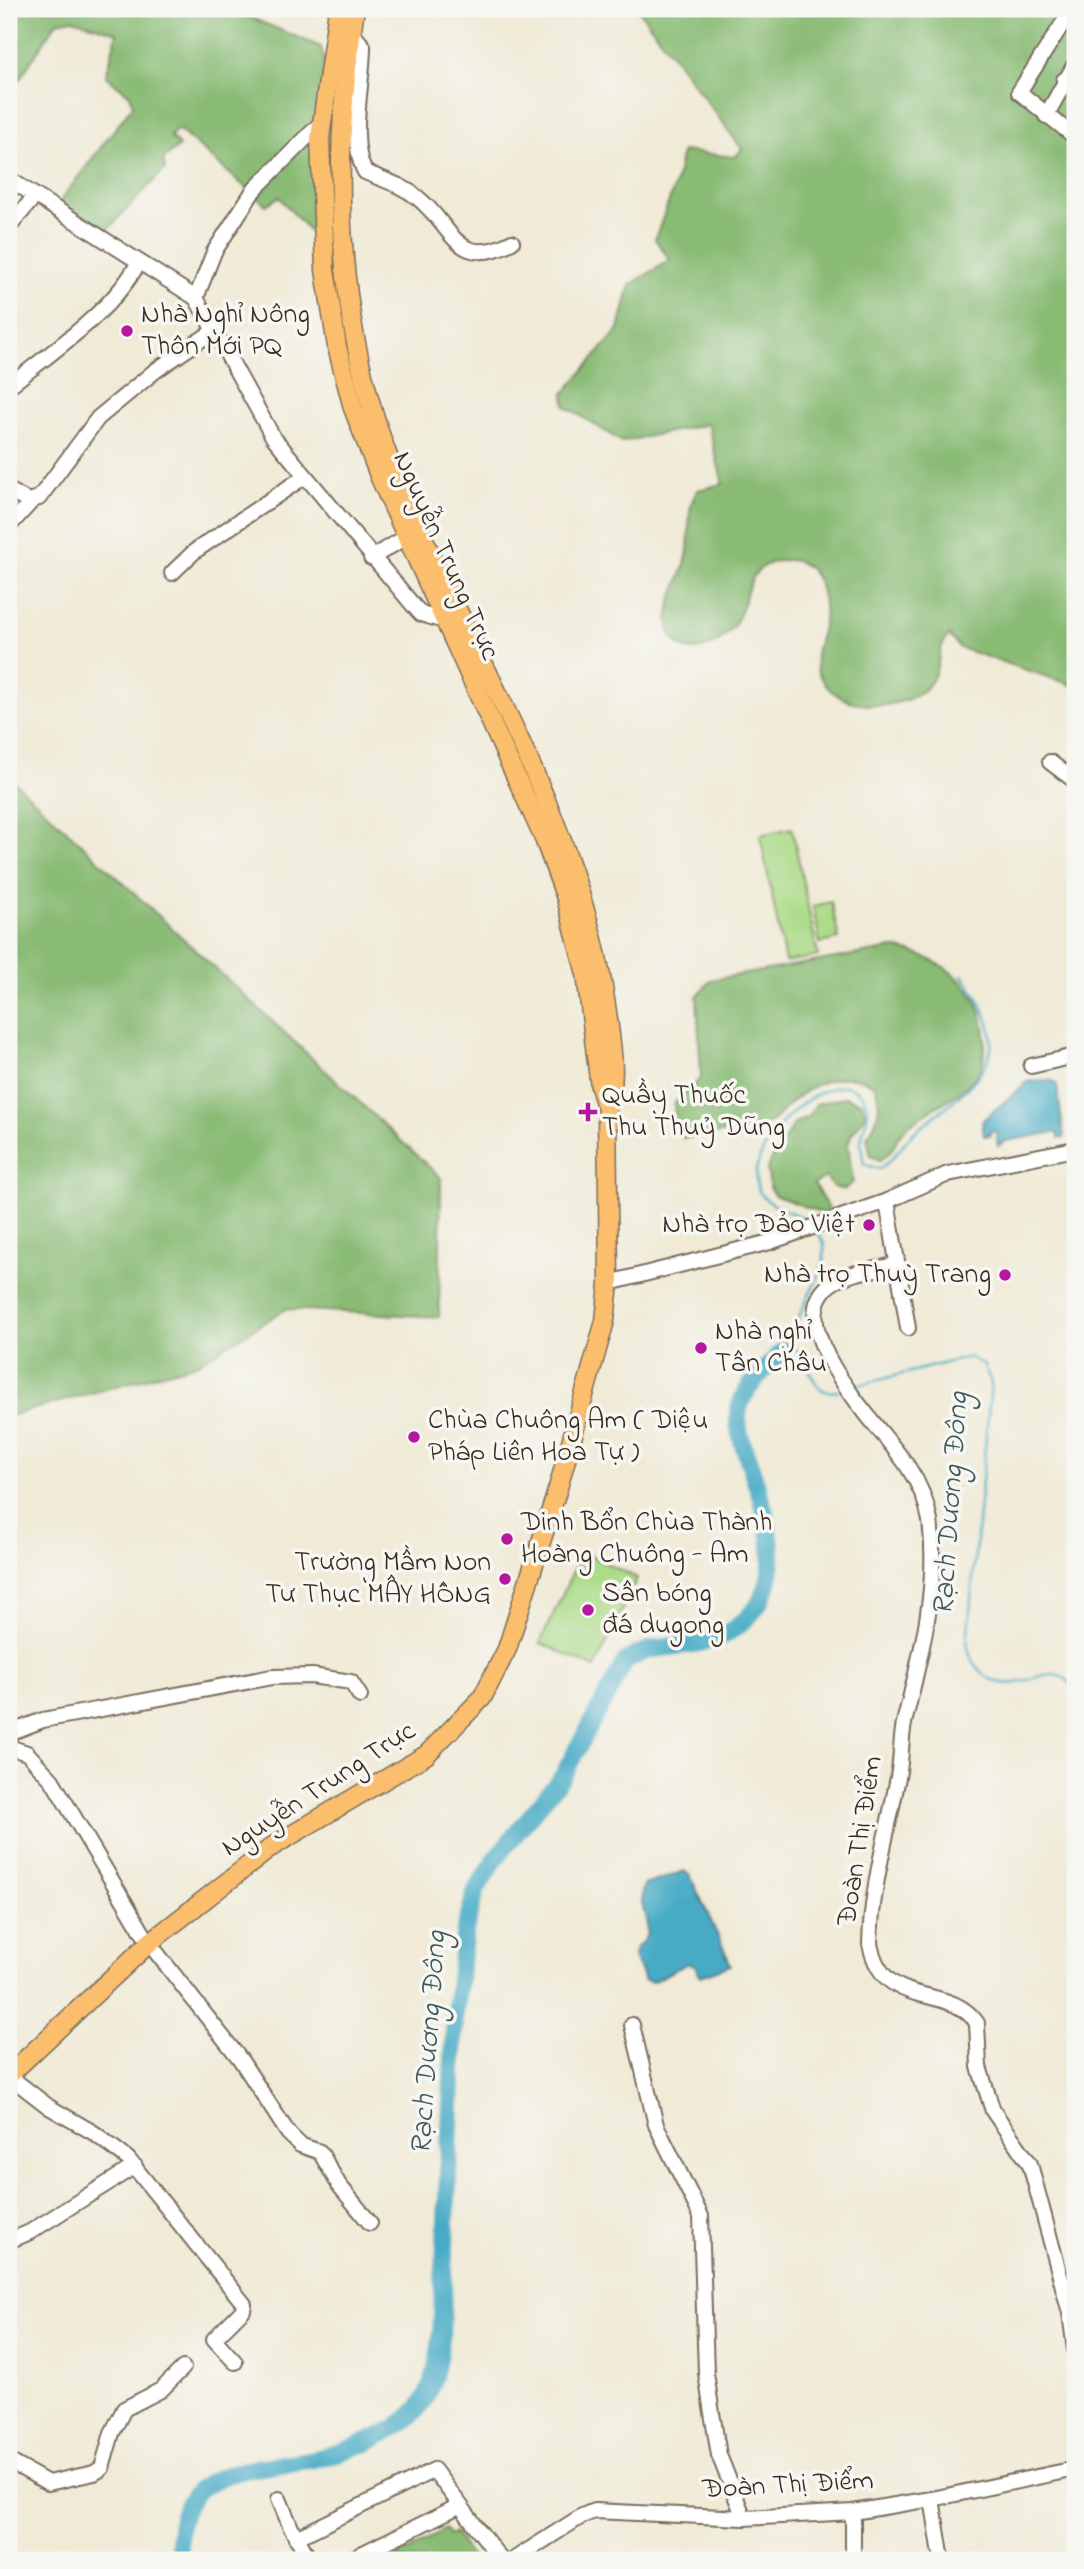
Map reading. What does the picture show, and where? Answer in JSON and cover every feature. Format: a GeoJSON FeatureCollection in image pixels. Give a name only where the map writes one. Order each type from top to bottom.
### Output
{"type":"FeatureCollection","features":[{"type":"Feature","properties":{"kind":"main road","name":"Nguyễn Trung Trực"},"geometry":{"type":"LineString","coordinates":[[338,9],[320,124],[325,270],[337,348],[353,408],[555,820],[579,885],[592,934],[609,1027],[614,1090],[607,1109]]}},
{"type":"Feature","properties":{"kind":"main road","name":"Nguyễn Trung Trực"},"geometry":{"type":"LineString","coordinates":[[9,2076],[149,1943],[273,1846],[426,1755],[482,1698],[507,1649],[599,1350],[609,1283],[607,1109],[600,1087],[586,974],[566,898],[545,841],[444,621],[375,419],[359,361],[349,304],[341,212],[343,94],[355,9]]}},
{"type":"Feature","properties":{"kind":"street"},"geometry":{"type":"LineString","coordinates":[[1072,9],[1019,88],[1021,96],[1075,137]]}},
{"type":"Feature","properties":{"kind":"street"},"geometry":{"type":"LineString","coordinates":[[351,32],[363,47],[356,143],[359,161],[365,172],[401,185],[421,200],[459,246],[483,252],[512,242]]}},
{"type":"Feature","properties":{"kind":"street"},"geometry":{"type":"LineString","coordinates":[[1046,116],[1069,85],[1075,64]]}},
{"type":"Feature","properties":{"kind":"street"},"geometry":{"type":"LineString","coordinates":[[196,298],[214,252],[254,190],[320,124]]}},
{"type":"Feature","properties":{"kind":"street"},"geometry":{"type":"LineString","coordinates":[[9,179],[196,298],[273,437],[371,558],[421,614],[444,621]]}},
{"type":"Feature","properties":{"kind":"street"},"geometry":{"type":"LineString","coordinates":[[9,227],[35,196]]}},
{"type":"Feature","properties":{"kind":"street"},"geometry":{"type":"LineString","coordinates":[[9,386],[90,320],[127,281],[138,263]]}},
{"type":"Feature","properties":{"kind":"street"},"geometry":{"type":"LineString","coordinates":[[9,526],[32,501],[43,494],[77,442],[98,418],[155,371],[215,330]]}},
{"type":"Feature","properties":{"kind":"street"},"geometry":{"type":"LineString","coordinates":[[172,573],[195,551],[304,477]]}},
{"type":"Feature","properties":{"kind":"street"},"geometry":{"type":"LineString","coordinates":[[9,490],[32,501]]}},
{"type":"Feature","properties":{"kind":"street"},"geometry":{"type":"LineString","coordinates":[[371,558],[413,532]]}},
{"type":"Feature","properties":{"kind":"street"},"geometry":{"type":"LineString","coordinates":[[1050,762],[1075,781]]}},
{"type":"Feature","properties":{"kind":"street"},"geometry":{"type":"LineString","coordinates":[[1031,1066],[1075,1056]]}},
{"type":"Feature","properties":{"kind":"street"},"geometry":{"type":"LineString","coordinates":[[609,1283],[770,1241],[887,1201],[948,1174],[1075,1149]]}},
{"type":"Feature","properties":{"kind":"street"},"geometry":{"type":"LineString","coordinates":[[887,1201],[908,1328]]}},
{"type":"Feature","properties":{"kind":"street","name":"Đoàn Thị Điểm"},"geometry":{"type":"LineString","coordinates":[[898,1264],[836,1281],[819,1297],[817,1320],[823,1346],[859,1406],[909,1468],[920,1490],[929,1519],[932,1557],[919,1669],[901,1737],[900,1770],[870,1928],[872,1955],[889,1982],[899,1988],[959,2008],[977,2023],[979,2067],[993,2111],[1030,2164],[1070,2313],[1075,2350]]}},
{"type":"Feature","properties":{"kind":"street"},"geometry":{"type":"LineString","coordinates":[[9,1733],[43,1720],[272,1677],[335,1678],[351,1682],[360,1696]]}},
{"type":"Feature","properties":{"kind":"street"},"geometry":{"type":"LineString","coordinates":[[9,1747],[27,1753],[52,1780],[149,1943],[240,2059],[288,2133],[300,2145],[320,2152],[339,2185],[370,2223]]}},
{"type":"Feature","properties":{"kind":"street"},"geometry":{"type":"LineString","coordinates":[[632,2025],[656,2125],[701,2216],[709,2396],[719,2455],[744,2518]]}},
{"type":"Feature","properties":{"kind":"street"},"geometry":{"type":"LineString","coordinates":[[9,2076],[49,2108],[117,2148],[135,2166],[244,2304],[243,2310],[214,2339],[235,2362]]}},
{"type":"Feature","properties":{"kind":"street"},"geometry":{"type":"LineString","coordinates":[[9,2241],[30,2232],[135,2166]]}},
{"type":"Feature","properties":{"kind":"street"},"geometry":{"type":"LineString","coordinates":[[9,2461],[48,2483],[94,2473],[102,2468],[112,2433],[124,2409],[160,2390],[183,2368]]}},
{"type":"Feature","properties":{"kind":"street","name":"Đoàn Thị Điểm"},"geometry":{"type":"LineString","coordinates":[[513,2560],[594,2511],[744,2518],[853,2512],[932,2499],[1075,2469]]}},
{"type":"Feature","properties":{"kind":"street"},"geometry":{"type":"LineString","coordinates":[[296,2538],[431,2470],[436,2471],[458,2506],[501,2560]]}},
{"type":"Feature","properties":{"kind":"street"},"geometry":{"type":"LineString","coordinates":[[932,2499],[942,2560]]}},
{"type":"Feature","properties":{"kind":"street"},"geometry":{"type":"LineString","coordinates":[[279,2500],[296,2538],[310,2560]]}},
{"type":"Feature","properties":{"kind":"street"},"geometry":{"type":"LineString","coordinates":[[349,2560],[458,2506]]}},
{"type":"Feature","properties":{"kind":"street"},"geometry":{"type":"LineString","coordinates":[[853,2512],[853,2560]]}},
{"type":"Feature","properties":{"kind":"green space"},"geometry":{"type":"Polygon","coordinates":[[[9,9],[230,9],[321,47],[325,62],[313,154],[314,228],[309,231],[279,197],[266,205],[178,129],[170,136],[179,146],[163,160],[165,169],[107,230],[102,231],[61,205],[60,201],[133,105],[130,95],[106,76],[117,33],[73,19],[57,22],[19,80],[9,75],[9,9]]]}},
{"type":"Feature","properties":{"kind":"green space"},"geometry":{"type":"Polygon","coordinates":[[[638,9],[1075,9],[1075,686],[960,648],[949,635],[942,647],[932,681],[915,696],[885,705],[852,702],[826,686],[818,672],[816,652],[823,627],[823,597],[818,581],[809,568],[791,560],[770,563],[755,574],[736,622],[719,640],[693,650],[674,640],[669,629],[669,615],[687,556],[691,505],[698,490],[723,484],[708,424],[622,442],[565,406],[564,393],[619,329],[630,285],[670,260],[655,239],[676,182],[682,151],[735,157],[742,149],[638,9]]]}},
{"type":"Feature","properties":{"kind":"green space"},"geometry":{"type":"Polygon","coordinates":[[[9,777],[441,1178],[439,1317],[286,1309],[196,1364],[9,1416],[9,777]]]}},
{"type":"Feature","properties":{"kind":"green space"},"geometry":{"type":"Polygon","coordinates":[[[792,828],[818,956],[785,962],[760,835],[792,828]]]}},
{"type":"Feature","properties":{"kind":"green space"},"geometry":{"type":"Polygon","coordinates":[[[831,902],[839,939],[820,943],[813,906],[831,902]]]}},
{"type":"Feature","properties":{"kind":"green space"},"geometry":{"type":"Polygon","coordinates":[[[893,948],[927,958],[942,966],[968,989],[983,1019],[985,1051],[981,1069],[970,1083],[911,1124],[902,1132],[886,1156],[880,1160],[871,1156],[867,1137],[878,1112],[875,1086],[852,1078],[818,1084],[797,1097],[771,1122],[760,1126],[683,1138],[677,1133],[674,1104],[701,1078],[697,996],[711,980],[893,948]]]}},
{"type":"Feature","properties":{"kind":"green space"},"geometry":{"type":"Polygon","coordinates":[[[845,1097],[862,1103],[866,1115],[851,1135],[848,1145],[853,1182],[844,1190],[833,1187],[826,1177],[814,1184],[829,1210],[827,1215],[774,1195],[770,1188],[767,1168],[794,1124],[809,1116],[816,1104],[845,1097]]]}},
{"type":"Feature","properties":{"kind":"green space","name":"Sân bóng đá dugong"},"geometry":{"type":"Polygon","coordinates":[[[582,1552],[637,1578],[595,1668],[540,1643],[582,1552]]]}},
{"type":"Feature","properties":{"kind":"green space"},"geometry":{"type":"Polygon","coordinates":[[[445,2529],[449,2535],[455,2533],[473,2560],[393,2560],[401,2556],[395,2544],[400,2541],[407,2552],[445,2529]]]}},
{"type":"Feature","properties":{"kind":"water"},"geometry":{"type":"Polygon","coordinates":[[[1053,1081],[1057,1085],[1064,1138],[1059,1138],[1057,1132],[1006,1141],[998,1146],[996,1131],[989,1132],[990,1136],[984,1136],[982,1121],[1027,1082],[1053,1081]]]}},
{"type":"Feature","properties":{"kind":"water"},"geometry":{"type":"Polygon","coordinates":[[[684,1871],[690,1875],[731,1965],[700,1976],[695,1965],[688,1963],[652,1982],[644,1980],[634,1956],[636,1947],[647,1934],[642,1904],[644,1885],[684,1871]]]}},
{"type":"Feature","properties":{"kind":"waterway"},"geometry":{"type":"LineString","coordinates":[[809,1222],[768,1201],[759,1191],[756,1172],[763,1151],[777,1129],[795,1110],[816,1095],[836,1087],[853,1088],[867,1106],[861,1142],[864,1164],[879,1169],[885,1165],[911,1136],[975,1080],[986,1064],[991,1047],[990,1027],[980,1003],[962,975]]}},
{"type":"Feature","properties":{"kind":"waterway"},"geometry":{"type":"LineString","coordinates":[[783,1351],[824,1263],[824,1243],[817,1232]]}},
{"type":"Feature","properties":{"kind":"waterway","name":"Rạch Dương Đông"},"geometry":{"type":"LineString","coordinates":[[783,1351],[793,1349],[800,1352],[818,1386],[829,1392],[838,1391]]}},
{"type":"Feature","properties":{"kind":"waterway","name":"Rạch Dương Đông"},"geometry":{"type":"LineString","coordinates":[[180,2560],[180,2529],[187,2506],[200,2489],[217,2478],[239,2471],[323,2457],[367,2442],[406,2420],[421,2405],[428,2393],[436,2370],[441,2338],[455,2011],[465,1930],[476,1890],[496,1858],[562,1777],[625,1662],[654,1649],[715,1639],[747,1618],[760,1601],[768,1583],[771,1542],[762,1501],[740,1434],[738,1412],[743,1397],[758,1376],[783,1351]]}},
{"type":"Feature","properties":{"kind":"waterway","name":"Rạch Dương Đông"},"geometry":{"type":"LineString","coordinates":[[855,1386],[969,1357],[984,1365],[991,1383],[967,1642],[969,1652],[978,1669],[992,1680],[1011,1683],[1054,1674],[1066,1679],[1075,1690]]}},
{"type":"Feature","properties":{"kind":"place","name":"Nhà Nghỉ Nông Thôn Mới PQ"},"geometry":{"type":"Point","coordinates":[127,331]}},
{"type":"Feature","properties":{"kind":"place","name":"Quầy Thuốc Thu Thuỷ Dũng"},"geometry":{"type":"Point","coordinates":[588,1112]}},
{"type":"Feature","properties":{"kind":"place","name":"Nhà trọ Đảo Việt"},"geometry":{"type":"Point","coordinates":[869,1225]}},
{"type":"Feature","properties":{"kind":"place","name":"Nhà trọ Thuỳ Trang"},"geometry":{"type":"Point","coordinates":[1005,1275]}},
{"type":"Feature","properties":{"kind":"place","name":"Nhà nghỉ Tân Châu"},"geometry":{"type":"Point","coordinates":[701,1348]}},
{"type":"Feature","properties":{"kind":"place","name":"Chùa Chuông Am ( Diệu Pháp Liên Hoa Tự )"},"geometry":{"type":"Point","coordinates":[414,1437]}},
{"type":"Feature","properties":{"kind":"place","name":"Dinh Bổn Chùa Thành Hoàng Chuông - Am"},"geometry":{"type":"Point","coordinates":[507,1539]}},
{"type":"Feature","properties":{"kind":"place","name":"Trường Mầm Non Tư Thục MÂY HỒNG"},"geometry":{"type":"Point","coordinates":[505,1579]}},
{"type":"Feature","properties":{"kind":"place","name":"Sân bóng đá dugong"},"geometry":{"type":"Point","coordinates":[588,1610]}}]}
